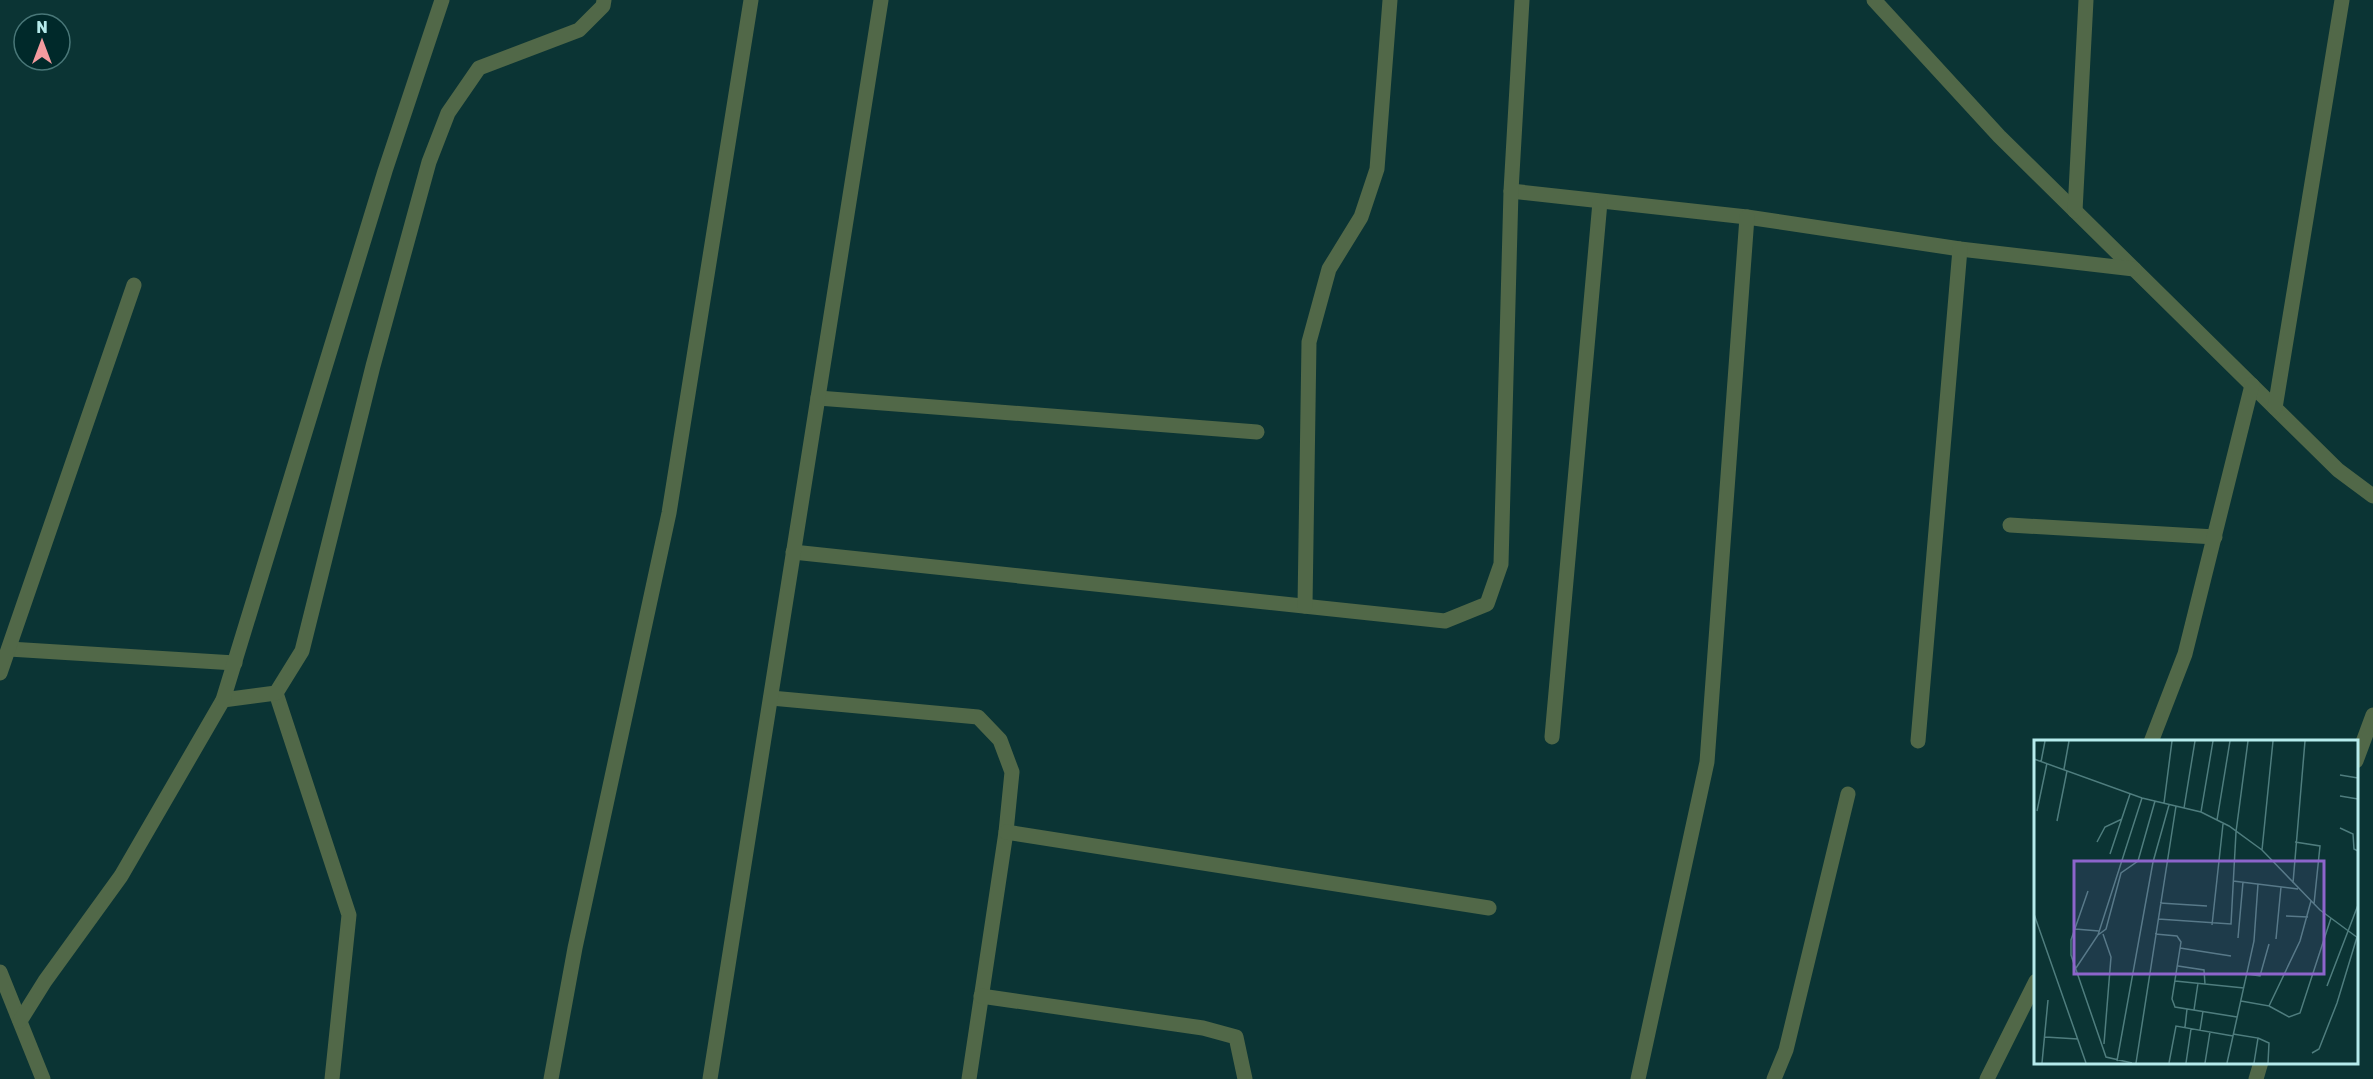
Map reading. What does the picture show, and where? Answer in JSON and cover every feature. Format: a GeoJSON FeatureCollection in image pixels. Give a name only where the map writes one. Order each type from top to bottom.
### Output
{"type":"FeatureCollection","features":[{"type":"Feature","properties":{"kind":"street"},"geometry":{"type":"LineString","coordinates":[[20,1021],[45,981],[121,876],[223,700],[385,171],[442,0]]}},
{"type":"Feature","properties":{"kind":"street"},"geometry":{"type":"LineString","coordinates":[[332,1079],[349,915],[276,693],[302,651],[373,366],[429,162],[448,112],[479,68],[579,30],[603,6],[604,0]]}},
{"type":"Feature","properties":{"kind":"street"},"geometry":{"type":"LineString","coordinates":[[551,1079],[575,948],[669,513],[751,0]]}},
{"type":"Feature","properties":{"kind":"street"},"geometry":{"type":"LineString","coordinates":[[710,1079],[881,0]]}},
{"type":"Feature","properties":{"kind":"street"},"geometry":{"type":"LineString","coordinates":[[1305,606],[1309,342],[1329,269],[1360,217],[1377,169],[1390,0]]}},
{"type":"Feature","properties":{"kind":"street"},"geometry":{"type":"LineString","coordinates":[[793,552],[1445,621],[1486,604],[1501,564],[1510,191],[1522,0]]}},
{"type":"Feature","properties":{"kind":"street"},"geometry":{"type":"LineString","coordinates":[[1874,0],[1999,136],[2338,470],[2373,496]]}},
{"type":"Feature","properties":{"kind":"street"},"geometry":{"type":"LineString","coordinates":[[2075,210],[2086,0]]}},
{"type":"Feature","properties":{"kind":"street"},"geometry":{"type":"LineString","coordinates":[[2275,408],[2342,0]]}},
{"type":"Feature","properties":{"kind":"street"},"geometry":{"type":"LineString","coordinates":[[1510,191],[1747,217],[1960,249],[2134,269]]}},
{"type":"Feature","properties":{"kind":"street"},"geometry":{"type":"LineString","coordinates":[[1552,737],[1600,202]]}},
{"type":"Feature","properties":{"kind":"street"},"geometry":{"type":"LineString","coordinates":[[1638,1079],[1707,762],[1747,217]]}},
{"type":"Feature","properties":{"kind":"street"},"geometry":{"type":"LineString","coordinates":[[1918,741],[1960,249]]}},
{"type":"Feature","properties":{"kind":"street"},"geometry":{"type":"LineString","coordinates":[[0,673],[134,285]]}},
{"type":"Feature","properties":{"kind":"street"},"geometry":{"type":"LineString","coordinates":[[2151,740],[2185,654],[2252,385]]}},
{"type":"Feature","properties":{"kind":"street"},"geometry":{"type":"LineString","coordinates":[[818,398],[1257,432]]}},
{"type":"Feature","properties":{"kind":"street"},"geometry":{"type":"LineString","coordinates":[[2010,525],[2215,537]]}},
{"type":"Feature","properties":{"kind":"street"},"geometry":{"type":"LineString","coordinates":[[9,649],[235,663]]}},
{"type":"Feature","properties":{"kind":"street"},"geometry":{"type":"LineString","coordinates":[[223,700],[276,693]]}},
{"type":"Feature","properties":{"kind":"street"},"geometry":{"type":"LineString","coordinates":[[771,698],[978,717],[1000,740],[1012,772],[1006,832],[969,1079]]}},
{"type":"Feature","properties":{"kind":"street"},"geometry":{"type":"LineString","coordinates":[[2358,756],[2373,715]]}},
{"type":"Feature","properties":{"kind":"street"},"geometry":{"type":"LineString","coordinates":[[1774,1079],[1786,1050],[1848,794]]}},
{"type":"Feature","properties":{"kind":"street"},"geometry":{"type":"LineString","coordinates":[[1006,832],[1489,908]]}},
{"type":"Feature","properties":{"kind":"street"},"geometry":{"type":"LineString","coordinates":[[0,972],[43,1079]]}},
{"type":"Feature","properties":{"kind":"street"},"geometry":{"type":"LineString","coordinates":[[1987,1079],[2034,985]]}},
{"type":"Feature","properties":{"kind":"street"},"geometry":{"type":"LineString","coordinates":[[981,996],[1203,1028],[1236,1037],[1245,1079]]}},
{"type":"Feature","properties":{"kind":"street"},"geometry":{"type":"LineString","coordinates":[[2256,1079],[2260,1064]]}}]}
